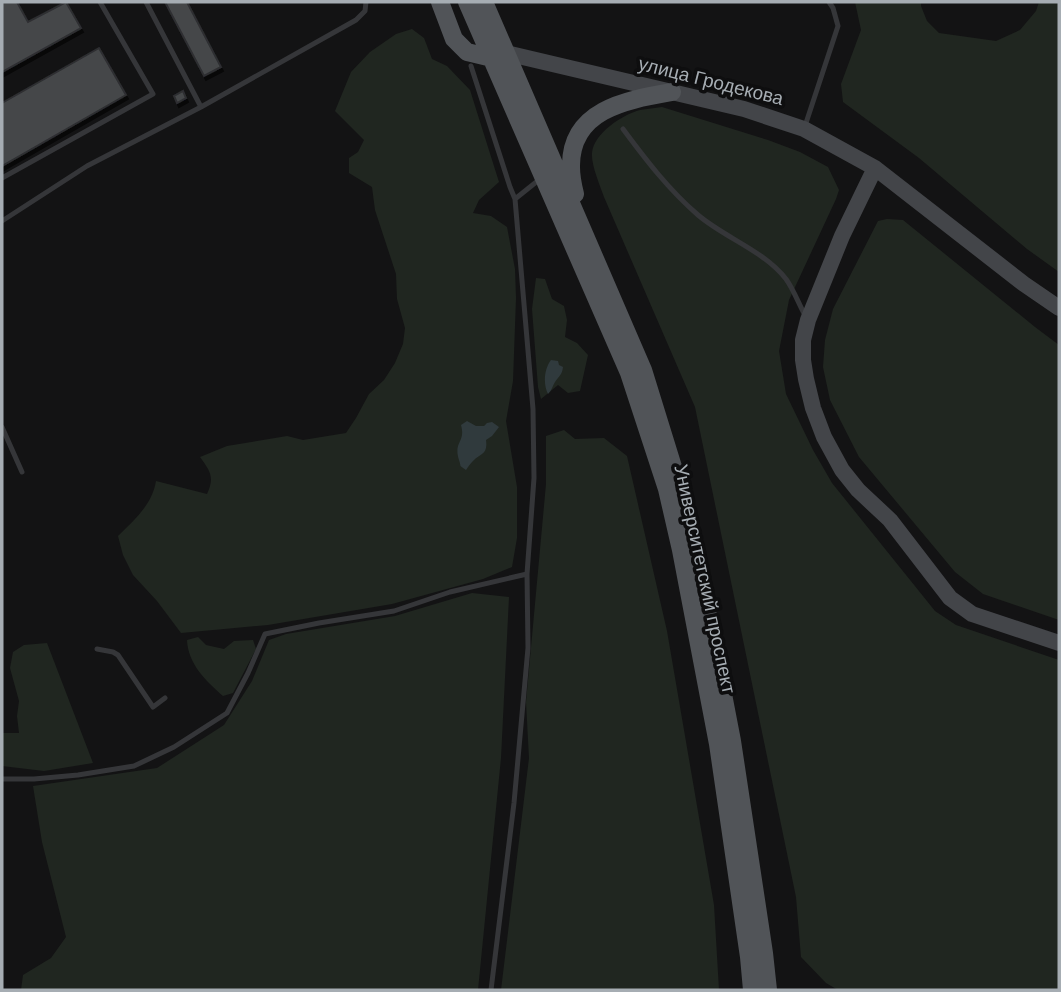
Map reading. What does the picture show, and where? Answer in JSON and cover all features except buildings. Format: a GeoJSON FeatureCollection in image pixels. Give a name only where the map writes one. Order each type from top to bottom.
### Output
{"type":"FeatureCollection","features":[{"type":"Feature","properties":{"kind":"main road"},"geometry":{"type":"LineString","coordinates":[[440,2],[454,39],[467,52],[499,56]]}},
{"type":"Feature","properties":{"kind":"main road","name":"Университетский проспект"},"geometry":{"type":"LineString","coordinates":[[467,2],[499,56],[580,225],[643,370],[666,443],[695,548],[725,743],[766,966],[768,990]]}},
{"type":"Feature","properties":{"kind":"main road","name":"Университетский проспект"},"geometry":{"type":"LineString","coordinates":[[484,2],[499,56],[544,176],[628,373],[667,489],[725,743],[752,990]]}},
{"type":"Feature","properties":{"kind":"main road","name":"улица Гродекова"},"geometry":{"type":"LineString","coordinates":[[499,56],[744,108],[804,129],[875,168],[1059,308]]}},
{"type":"Feature","properties":{"kind":"main road"},"geometry":{"type":"LineString","coordinates":[[580,225],[570,167],[573,147],[580,131],[598,114],[616,105],[632,99],[672,92]]}},
{"type":"Feature","properties":{"kind":"main road"},"geometry":{"type":"LineString","coordinates":[[875,168],[842,236],[808,320],[803,340],[806,379],[824,437],[842,470],[858,490],[890,520],[950,598],[972,614],[1059,643]]}},
{"type":"Feature","properties":{"kind":"lane"},"geometry":{"type":"LineString","coordinates":[[2,178],[152,94],[100,2]]}},
{"type":"Feature","properties":{"kind":"lane"},"geometry":{"type":"LineString","coordinates":[[146,2],[201,107]]}},
{"type":"Feature","properties":{"kind":"lane"},"geometry":{"type":"LineString","coordinates":[[2,221],[87,166],[201,107],[356,20],[365,12],[366,2]]}},
{"type":"Feature","properties":{"kind":"lane"},"geometry":{"type":"LineString","coordinates":[[804,129],[838,26],[829,2]]}},
{"type":"Feature","properties":{"kind":"lane"},"geometry":{"type":"LineString","coordinates":[[471,66],[515,199],[533,409],[534,478],[527,574],[528,648],[514,803],[491,990]]}},
{"type":"Feature","properties":{"kind":"lane"},"geometry":{"type":"LineString","coordinates":[[623,129],[653,169],[684,203],[701,218],[764,259],[785,278],[808,320]]}},
{"type":"Feature","properties":{"kind":"lane"},"geometry":{"type":"LineString","coordinates":[[515,199],[544,176]]}},
{"type":"Feature","properties":{"kind":"lane"},"geometry":{"type":"LineString","coordinates":[[2,427],[22,472]]}},
{"type":"Feature","properties":{"kind":"lane"},"geometry":{"type":"LineString","coordinates":[[2,779],[78,775],[134,766],[174,747],[227,713],[265,634],[394,611],[450,592],[527,574]]}},
{"type":"Feature","properties":{"kind":"lane"},"geometry":{"type":"LineString","coordinates":[[97,649],[118,655],[153,707],[164,698]]}},
{"type":"Feature","properties":{"kind":"shaded area"},"geometry":{"type":"Polygon","coordinates":[[[855,2],[921,2],[927,21],[939,33],[996,41],[1020,30],[1036,11],[1039,2],[1059,2],[1059,272],[1027,249],[919,158],[843,102],[841,84],[861,30],[855,2]]]}},
{"type":"Feature","properties":{"kind":"shaded area"},"geometry":{"type":"Polygon","coordinates":[[[412,29],[424,38],[432,59],[447,66],[470,90],[499,182],[479,200],[473,213],[491,216],[507,227],[515,269],[513,381],[506,421],[517,487],[517,538],[512,567],[483,579],[392,604],[268,625],[181,633],[133,575],[123,555],[118,536],[147,504],[156,481],[207,494],[211,483],[210,474],[200,457],[227,446],[287,436],[303,440],[346,433],[369,394],[384,380],[395,363],[403,344],[405,328],[397,299],[396,274],[375,210],[372,187],[349,173],[349,158],[358,152],[364,140],[335,111],[351,72],[370,52],[396,34],[412,29]]]}},
{"type":"Feature","properties":{"kind":"shaded area"},"geometry":{"type":"Polygon","coordinates":[[[662,107],[768,140],[800,152],[828,167],[839,190],[789,300],[779,351],[786,394],[832,483],[935,611],[956,625],[1059,660],[1059,990],[838,990],[826,983],[801,957],[796,897],[695,407],[604,197],[593,163],[594,146],[610,126],[633,112],[662,107]]]}},
{"type":"Feature","properties":{"kind":"shaded area"},"geometry":{"type":"Polygon","coordinates":[[[903,220],[1059,345],[1059,620],[983,594],[955,572],[859,457],[830,400],[823,367],[825,340],[833,309],[878,221],[903,220]]]}},
{"type":"Feature","properties":{"kind":"shaded area"},"geometry":{"type":"Polygon","coordinates":[[[536,278],[545,279],[552,299],[564,306],[567,320],[565,337],[577,343],[588,355],[580,391],[568,393],[558,385],[541,399],[532,309],[536,278]]]}},
{"type":"Feature","properties":{"kind":"shaded area"},"geometry":{"type":"Polygon","coordinates":[[[551,360],[558,361],[563,367],[548,394],[545,377],[551,360]]]}},
{"type":"Feature","properties":{"kind":"shaded area"},"geometry":{"type":"Polygon","coordinates":[[[467,421],[476,426],[492,422],[499,427],[486,440],[485,451],[466,470],[461,466],[457,449],[462,435],[461,425],[467,421]]]}},
{"type":"Feature","properties":{"kind":"shaded area"},"geometry":{"type":"Polygon","coordinates":[[[564,430],[575,439],[604,438],[627,456],[667,631],[714,905],[719,990],[501,990],[529,758],[526,702],[546,484],[546,436],[564,430]]]}},
{"type":"Feature","properties":{"kind":"shaded area"},"geometry":{"type":"Polygon","coordinates":[[[472,593],[509,597],[501,758],[478,990],[21,990],[23,975],[51,958],[66,937],[42,842],[33,786],[157,768],[224,725],[252,681],[269,640],[286,634],[395,616],[472,593]]]}},
{"type":"Feature","properties":{"kind":"shaded area"},"geometry":{"type":"Polygon","coordinates":[[[198,637],[206,645],[224,649],[234,641],[253,640],[256,649],[233,693],[223,696],[194,664],[187,640],[198,637]]]}},
{"type":"Feature","properties":{"kind":"shaded area"},"geometry":{"type":"Polygon","coordinates":[[[47,643],[93,763],[44,771],[2,766],[2,733],[19,733],[19,701],[10,668],[13,652],[24,645],[47,643]]]}}]}
